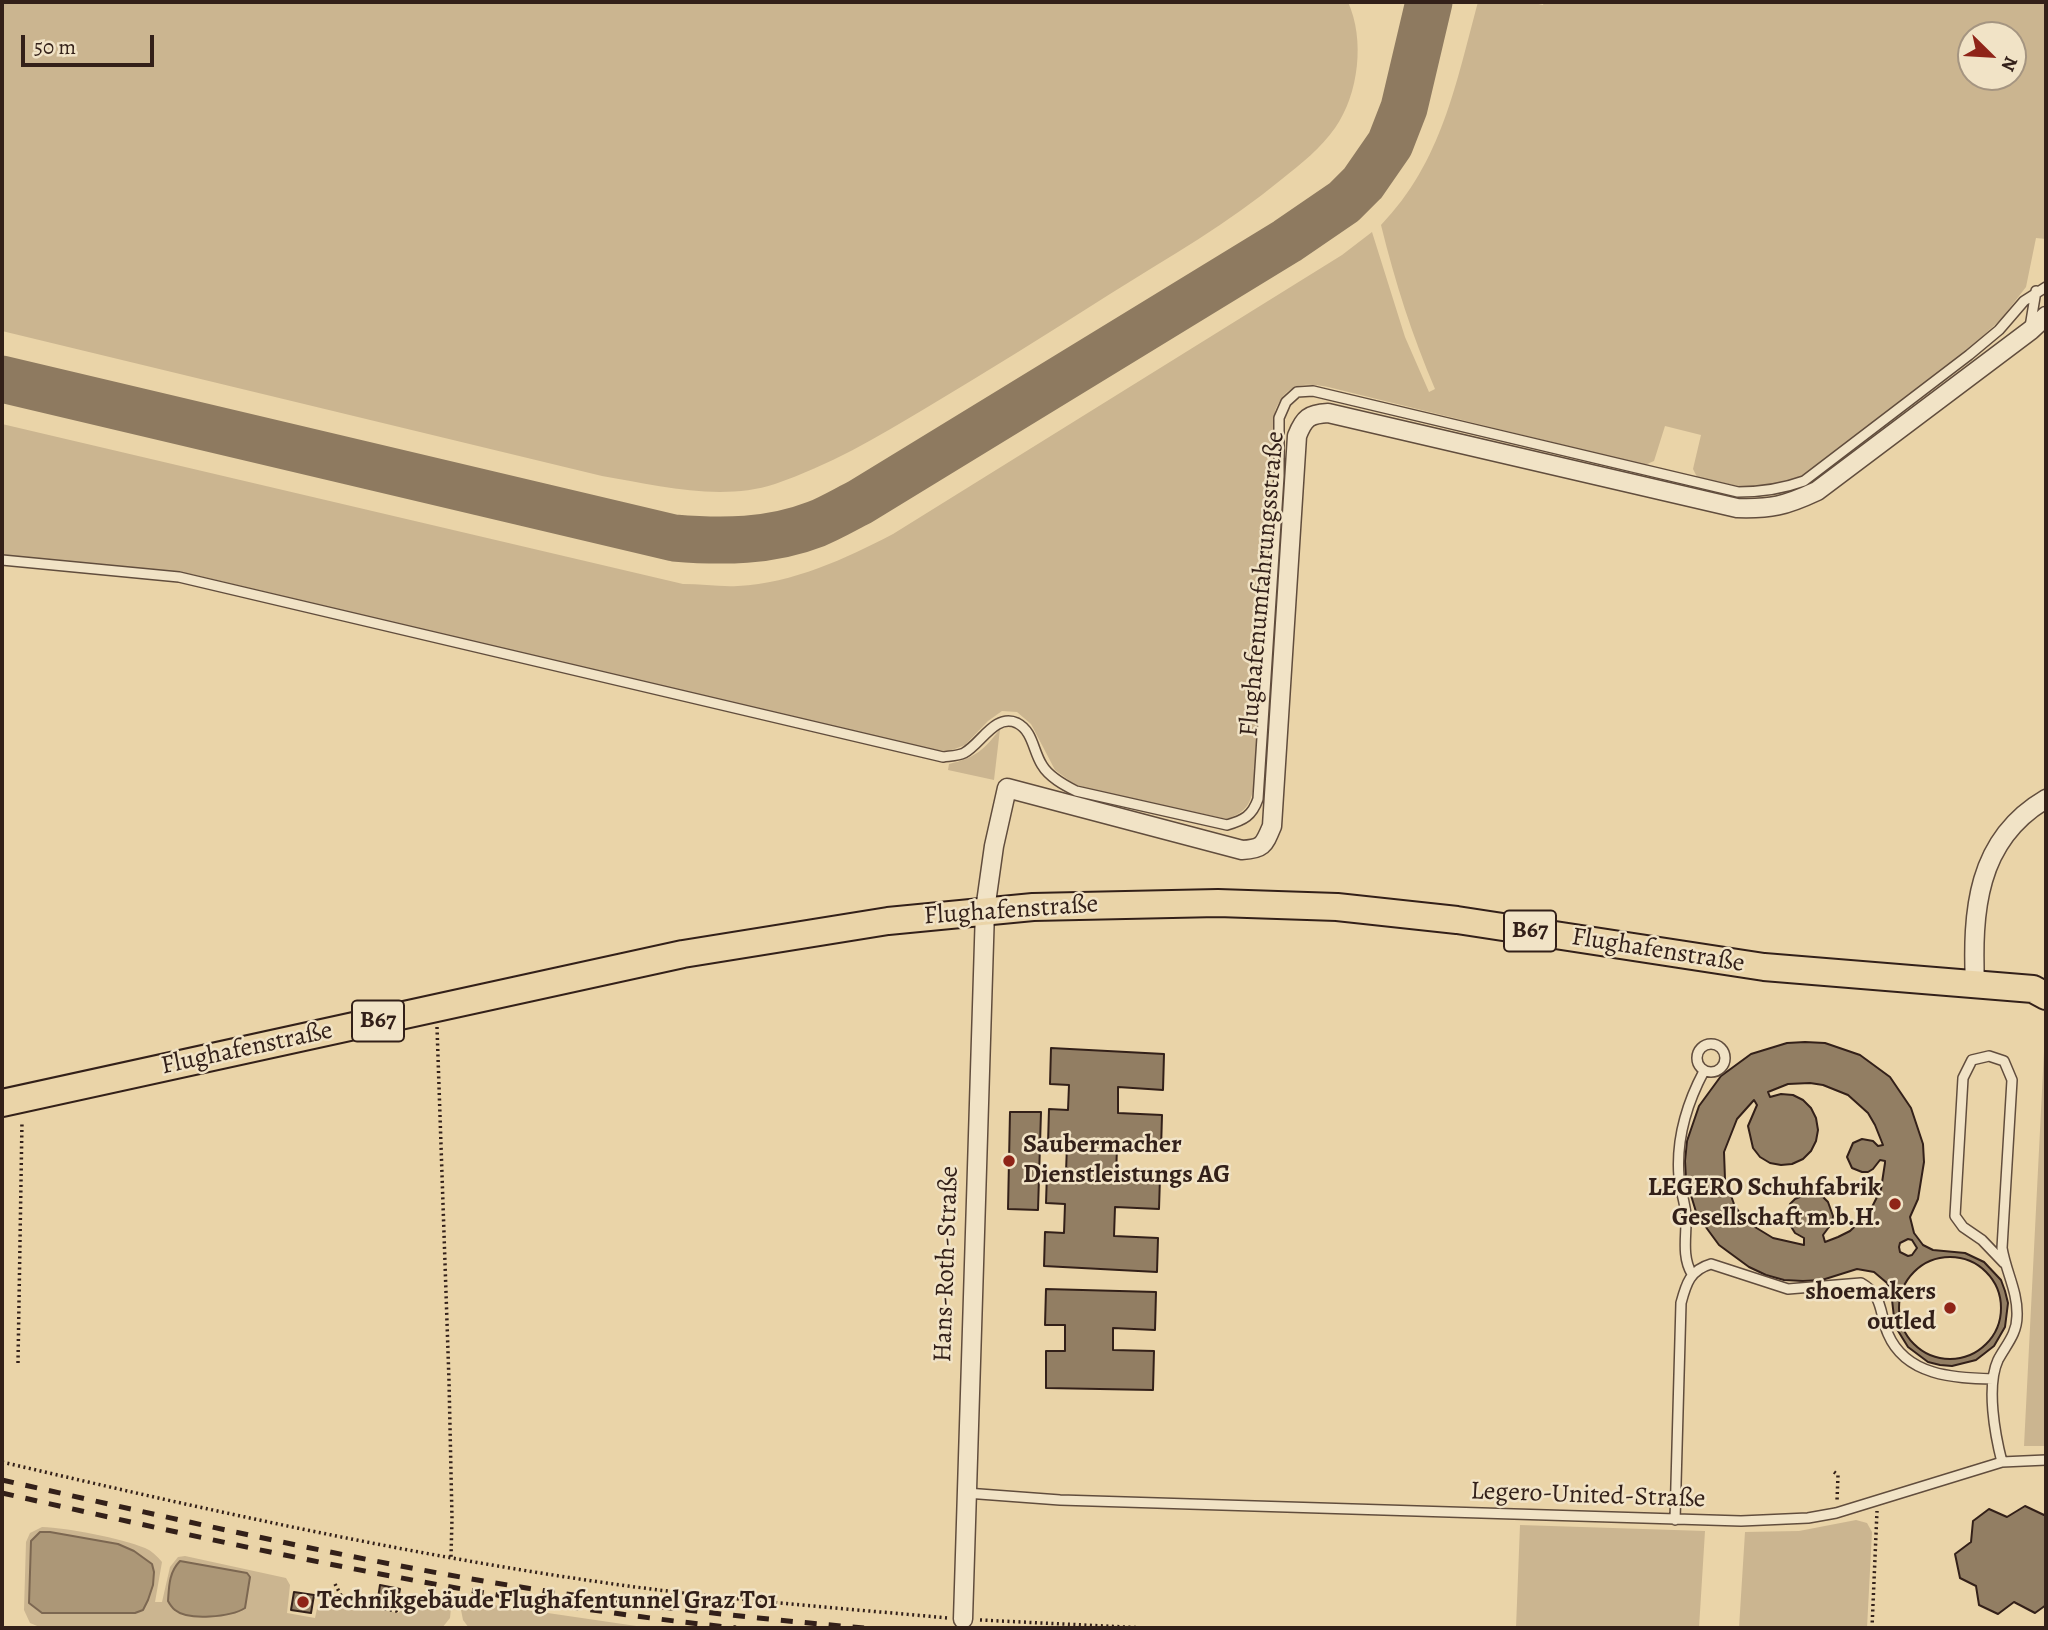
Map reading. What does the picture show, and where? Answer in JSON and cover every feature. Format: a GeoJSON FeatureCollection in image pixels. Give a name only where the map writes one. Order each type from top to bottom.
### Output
{"type":"FeatureCollection","features":[{"type":"Feature","properties":{"kind":"main road","name":"Flughafenstraße"},"geometry":{"type":"LineString","coordinates":[[12,1101],[719,947],[831,929],[985,910],[1185,903],[1337,906],[1457,920],[1763,967],[2042,989]]}},
{"type":"Feature","properties":{"kind":"street","name":"Flughafenumfahrungsstraße"},"geometry":{"type":"LineString","coordinates":[[985,910],[1006,788],[1241,850],[1255,849],[1265,843],[1272,826],[1297,436],[1303,421],[1312,414],[1328,413],[1737,508],[1768,509],[1792,503],[1817,491],[2046,316]]}},
{"type":"Feature","properties":{"kind":"street"},"geometry":{"type":"LineString","coordinates":[[1975,985],[1973,948],[1980,884],[2001,839],[2033,807],[2046,799]]}},
{"type":"Feature","properties":{"kind":"street","name":"Hans-Roth-Straße"},"geometry":{"type":"LineString","coordinates":[[963,1619],[985,910]]}},
{"type":"Feature","properties":{"kind":"lane"},"geometry":{"type":"LineString","coordinates":[[2,560],[179,577],[943,757],[962,754],[982,740],[997,723],[1009,726],[1019,724],[1028,732],[1042,766],[1060,782],[1076,791],[1227,825],[1244,820],[1254,812],[1258,799],[1279,476],[1279,418],[1286,402],[1297,392],[1313,391],[1738,492],[1758,492],[1785,488],[1804,481],[1969,355],[1999,330],[2024,300],[2046,287]]}},
{"type":"Feature","properties":{"kind":"lane"},"geometry":{"type":"LineString","coordinates":[[2031,330],[2029,324],[2034,311],[2036,291]]}},
{"type":"Feature","properties":{"kind":"lane"},"geometry":{"type":"LineString","coordinates":[[2002,1462],[1996,1441],[1993,1379],[1998,1360],[2011,1342],[2017,1320],[2017,1298],[2004,1263],[2002,1248],[2012,1080],[2004,1061],[1989,1056],[1972,1060],[1963,1078],[1955,1216],[1963,1227],[1982,1240],[2004,1263]]}},
{"type":"Feature","properties":{"kind":"lane"},"geometry":{"type":"LineString","coordinates":[[1692,1274],[1687,1266],[1686,1216],[1679,1161],[1680,1140],[1689,1104],[1704,1071]]}},
{"type":"Feature","properties":{"kind":"lane"},"geometry":{"type":"LineString","coordinates":[[1675,1520],[1681,1303],[1685,1284],[1701,1267],[1711,1264],[1788,1289],[1861,1283],[1870,1289],[1880,1303],[1888,1336],[1903,1355],[1934,1374],[1993,1379]]}},
{"type":"Feature","properties":{"kind":"lane","name":"Legero-United-Straße"},"geometry":{"type":"LineString","coordinates":[[966,1493],[1120,1502],[1741,1521],[1808,1518],[1836,1513],[2002,1462],[2046,1460]]}},
{"type":"Feature","properties":{"kind":"path"},"geometry":{"type":"LineString","coordinates":[[436,1008],[449,1394],[451,1558]]}},
{"type":"Feature","properties":{"kind":"path"},"geometry":{"type":"LineString","coordinates":[[12,1101],[18,1363]]}},
{"type":"Feature","properties":{"kind":"path"},"geometry":{"type":"LineString","coordinates":[[2,1462],[296,1528],[451,1558],[683,1593],[963,1619],[1146,1628]]}},
{"type":"Feature","properties":{"kind":"path"},"geometry":{"type":"LineString","coordinates":[[1834,1472],[1838,1475],[1836,1513]]}},
{"type":"Feature","properties":{"kind":"path"},"geometry":{"type":"LineString","coordinates":[[1872,1628],[1877,1502]]}},
{"type":"Feature","properties":{"kind":"path"},"geometry":{"type":"LineString","coordinates":[[335,1584],[344,1601],[387,1610],[396,1611],[414,1597],[455,1604]]}},
{"type":"Feature","properties":{"kind":"shaded area"},"geometry":{"type":"Polygon","coordinates":[[[2,2],[1348,2],[1357,33],[1358,49],[1350,99],[1335,128],[1296,168],[1220,225],[995,366],[852,450],[775,484],[732,492],[710,492],[602,476],[2,331],[2,2]]]}},
{"type":"Feature","properties":{"kind":"shaded area"},"geometry":{"type":"Polygon","coordinates":[[[1478,2],[1529,2],[1543,5],[1544,2],[2046,2],[2046,239],[2036,238],[2026,287],[2002,318],[1969,349],[1807,474],[1773,485],[1742,487],[1697,477],[1693,469],[1701,435],[1665,426],[1654,461],[1645,465],[1328,387],[1302,385],[1289,390],[1275,411],[1254,786],[1246,807],[1239,814],[1227,819],[1103,793],[1074,784],[1055,770],[1031,724],[1017,712],[1002,711],[988,721],[965,745],[952,750],[932,751],[191,574],[2,555],[2,424],[683,584],[738,586],[779,580],[837,561],[893,534],[1342,255],[1372,232],[1405,337],[1429,392],[1435,389],[1405,308],[1381,225],[1402,201],[1419,175],[1433,148],[1454,92],[1478,2]]]}},
{"type":"Feature","properties":{"kind":"shaded area"},"geometry":{"type":"Polygon","coordinates":[[[1000,729],[994,780],[948,770],[949,764],[978,752],[1000,729]]]}},
{"type":"Feature","properties":{"kind":"shaded area"},"geometry":{"type":"Polygon","coordinates":[[[2046,1012],[2046,1446],[2024,1446],[2046,1012]]]}},
{"type":"Feature","properties":{"kind":"shaded area"},"geometry":{"type":"Polygon","coordinates":[[[1856,1520],[1867,1523],[1872,1532],[1867,1628],[1739,1628],[1745,1532],[1799,1531],[1856,1520]]]}},
{"type":"Feature","properties":{"kind":"shaded area"},"geometry":{"type":"Polygon","coordinates":[[[1520,1525],[1705,1531],[1699,1628],[1516,1628],[1520,1525]]]}},
{"type":"Feature","properties":{"kind":"shaded area"},"geometry":{"type":"Polygon","coordinates":[[[42,1527],[109,1537],[150,1551],[162,1562],[155,1602],[162,1602],[170,1567],[178,1557],[185,1556],[286,1578],[290,1585],[287,1613],[315,1618],[318,1604],[341,1609],[343,1603],[398,1613],[414,1599],[449,1605],[450,1618],[442,1628],[42,1628],[30,1623],[24,1610],[26,1542],[30,1533],[42,1527]]]}},
{"type":"Feature","properties":{"kind":"shaded area"},"geometry":{"type":"Polygon","coordinates":[[[40,1532],[118,1544],[152,1564],[153,1585],[143,1610],[135,1613],[42,1613],[29,1603],[31,1541],[40,1532]]]}},
{"type":"Feature","properties":{"kind":"shaded area"},"geometry":{"type":"Polygon","coordinates":[[[180,1561],[247,1573],[250,1577],[245,1608],[230,1614],[199,1617],[174,1609],[168,1601],[169,1585],[180,1561]]]}},
{"type":"Feature","properties":{"kind":"shaded area"},"geometry":{"type":"Polygon","coordinates":[[[459,1600],[650,1628],[469,1628],[463,1620],[459,1600]]]}},
{"type":"Feature","properties":{"kind":"building","name":"LEGERO Schuhfabrik Gesellschaft m.b.H."},"geometry":{"type":"Polygon","coordinates":[[[1787,1043],[1825,1043],[1860,1055],[1890,1077],[1911,1108],[1923,1144],[1924,1162],[1918,1199],[1910,1217],[1914,1233],[1923,1245],[1933,1250],[1965,1253],[1984,1262],[2001,1280],[2005,1291],[2008,1303],[2005,1327],[1994,1346],[1976,1360],[1952,1366],[1940,1365],[1928,1362],[1908,1347],[1895,1326],[1891,1291],[1887,1283],[1874,1272],[1857,1269],[1822,1280],[1803,1281],[1766,1275],[1749,1267],[1719,1245],[1697,1215],[1686,1179],[1685,1161],[1687,1141],[1699,1106],[1721,1076],[1751,1054],[1787,1043]],[[1810,1083],[1788,1084],[1768,1092],[1770,1097],[1793,1095],[1811,1108],[1818,1130],[1811,1151],[1803,1159],[1781,1165],[1760,1157],[1753,1148],[1748,1126],[1757,1105],[1754,1100],[1737,1119],[1724,1152],[1725,1179],[1741,1215],[1773,1238],[1804,1245],[1804,1238],[1795,1233],[1787,1220],[1790,1204],[1809,1193],[1823,1197],[1833,1216],[1832,1223],[1823,1235],[1825,1242],[1838,1237],[1850,1231],[1869,1213],[1881,1189],[1885,1163],[1880,1160],[1868,1172],[1852,1168],[1847,1157],[1853,1143],[1862,1139],[1873,1141],[1878,1146],[1883,1145],[1875,1125],[1868,1113],[1848,1095],[1810,1083]],[[1912,1240],[1900,1243],[1899,1247],[1900,1252],[1908,1256],[1917,1248],[1912,1240]]]}},
{"type":"Feature","properties":{"kind":"building"},"geometry":{"type":"Polygon","coordinates":[[[1051,1048],[1164,1054],[1163,1090],[1118,1087],[1118,1113],[1162,1115],[1161,1150],[1117,1148],[1116,1175],[1160,1177],[1159,1209],[1115,1207],[1114,1236],[1158,1238],[1157,1272],[1044,1266],[1045,1232],[1064,1233],[1065,1204],[1046,1203],[1047,1172],[1066,1172],[1067,1145],[1048,1144],[1049,1109],[1068,1110],[1069,1085],[1050,1084],[1051,1048]]]}},
{"type":"Feature","properties":{"kind":"building"},"geometry":{"type":"Polygon","coordinates":[[[1010,1112],[1041,1112],[1038,1210],[1008,1209],[1010,1112]]]}},
{"type":"Feature","properties":{"kind":"building","name":"shoemakers outled"},"geometry":{"type":"Polygon","coordinates":[[[1950,1257],[1979,1265],[1993,1279],[2001,1308],[1993,1337],[1979,1351],[1950,1359],[1921,1351],[1907,1337],[1899,1308],[1907,1279],[1921,1265],[1950,1257]]]}},
{"type":"Feature","properties":{"kind":"building"},"geometry":{"type":"Polygon","coordinates":[[[1046,1289],[1156,1292],[1155,1330],[1113,1328],[1113,1350],[1154,1351],[1153,1390],[1046,1388],[1046,1351],[1065,1351],[1065,1325],[1045,1325],[1046,1289]]]}},
{"type":"Feature","properties":{"kind":"building"},"geometry":{"type":"Polygon","coordinates":[[[2025,1506],[2046,1514],[2046,1605],[2035,1613],[2014,1602],[1998,1614],[1979,1605],[1976,1586],[1960,1578],[1955,1554],[1971,1542],[1973,1521],[1989,1509],[2007,1517],[2025,1506]]]}},
{"type":"Feature","properties":{"kind":"building"},"geometry":{"type":"Polygon","coordinates":[[[380,1585],[400,1589],[396,1609],[377,1605],[380,1585]]]}},
{"type":"Feature","properties":{"kind":"building","name":"Technikgebäude Flughafentunnel Graz T01"},"geometry":{"type":"Polygon","coordinates":[[[294,1592],[314,1595],[311,1613],[291,1610],[294,1592]]]}},
{"type":"Feature","properties":{"kind":"taxiway"},"geometry":{"type":"LineString","coordinates":[[2,379],[674,538],[746,539],[799,530],[822,522],[860,502],[1287,241],[1344,202],[1363,183],[1390,144],[1404,108],[1429,2]]}},
{"type":"Feature","properties":{"kind":"railway"},"geometry":{"type":"LineString","coordinates":[[2,1480],[261,1538],[472,1579],[639,1604],[864,1628]]}},
{"type":"Feature","properties":{"kind":"railway"},"geometry":{"type":"LineString","coordinates":[[2,1493],[275,1553],[459,1588],[551,1604],[736,1628]]}},
{"type":"Feature","properties":{"kind":"place","name":"Saubermacher Dienstleistungs AG"},"geometry":{"type":"Point","coordinates":[1009,1161]}},
{"type":"Feature","properties":{"kind":"place","name":"LEGERO Schuhfabrik Gesellschaft m.b.H."},"geometry":{"type":"Point","coordinates":[1895,1204]}},
{"type":"Feature","properties":{"kind":"place","name":"shoemakers outled"},"geometry":{"type":"Point","coordinates":[1950,1308]}},
{"type":"Feature","properties":{"kind":"place","name":"Technikgebäude Flughafentunnel Graz T01"},"geometry":{"type":"Point","coordinates":[303,1602]}}]}
